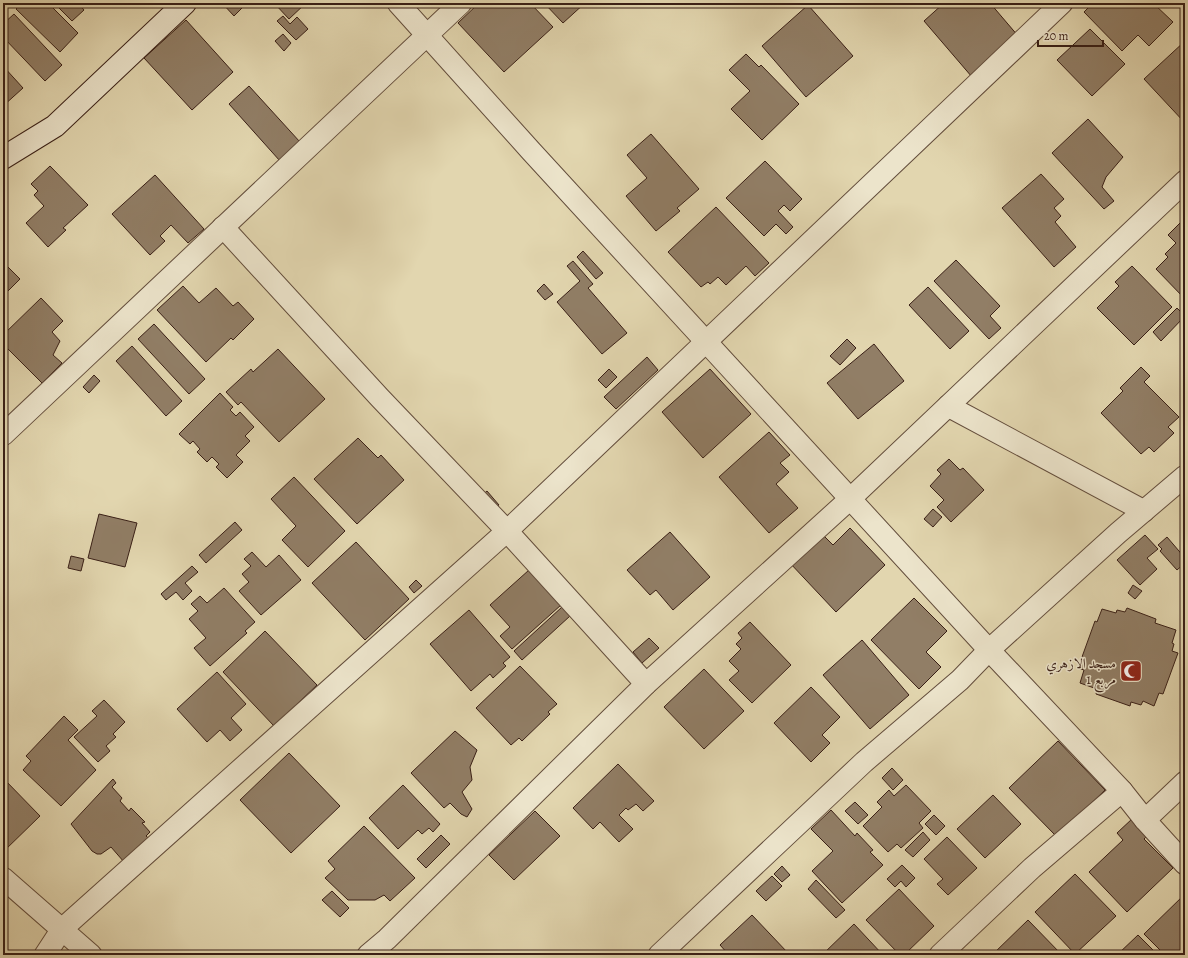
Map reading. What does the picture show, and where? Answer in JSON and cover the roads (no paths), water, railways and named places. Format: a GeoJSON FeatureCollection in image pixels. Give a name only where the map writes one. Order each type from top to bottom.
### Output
{"type":"FeatureCollection","features":[{"type":"Feature","properties":{"kind":"street"},"geometry":{"type":"LineString","coordinates":[[3,158],[55,126],[185,3]]}},
{"type":"Feature","properties":{"kind":"street"},"geometry":{"type":"LineString","coordinates":[[398,3],[531,151],[850,499],[989,650],[1122,791],[1145,820],[1185,864]]}},
{"type":"Feature","properties":{"kind":"street"},"geometry":{"type":"LineString","coordinates":[[3,435],[461,3]]}},
{"type":"Feature","properties":{"kind":"street"},"geometry":{"type":"LineString","coordinates":[[45,955],[62,929],[507,531],[1062,3]]}},
{"type":"Feature","properties":{"kind":"street"},"geometry":{"type":"LineString","coordinates":[[368,955],[387,939],[646,684],[850,499],[1185,181]]}},
{"type":"Feature","properties":{"kind":"street"},"geometry":{"type":"LineString","coordinates":[[223,227],[380,398],[507,531],[646,684]]}},
{"type":"Feature","properties":{"kind":"street"},"geometry":{"type":"LineString","coordinates":[[948,406],[1144,511]]}},
{"type":"Feature","properties":{"kind":"street"},"geometry":{"type":"LineString","coordinates":[[659,955],[864,762],[960,680],[989,650],[1185,476]]}},
{"type":"Feature","properties":{"kind":"street"},"geometry":{"type":"LineString","coordinates":[[1145,820],[1185,782]]}},
{"type":"Feature","properties":{"kind":"street"},"geometry":{"type":"LineString","coordinates":[[940,955],[1032,868],[1122,791]]}},
{"type":"Feature","properties":{"kind":"street"},"geometry":{"type":"LineString","coordinates":[[3,878],[91,955]]}},
{"type":"Feature","properties":{"kind":"place","name":"مسجد الازهري مربع 1"},"geometry":{"type":"Point","coordinates":[1131,671]}}]}
